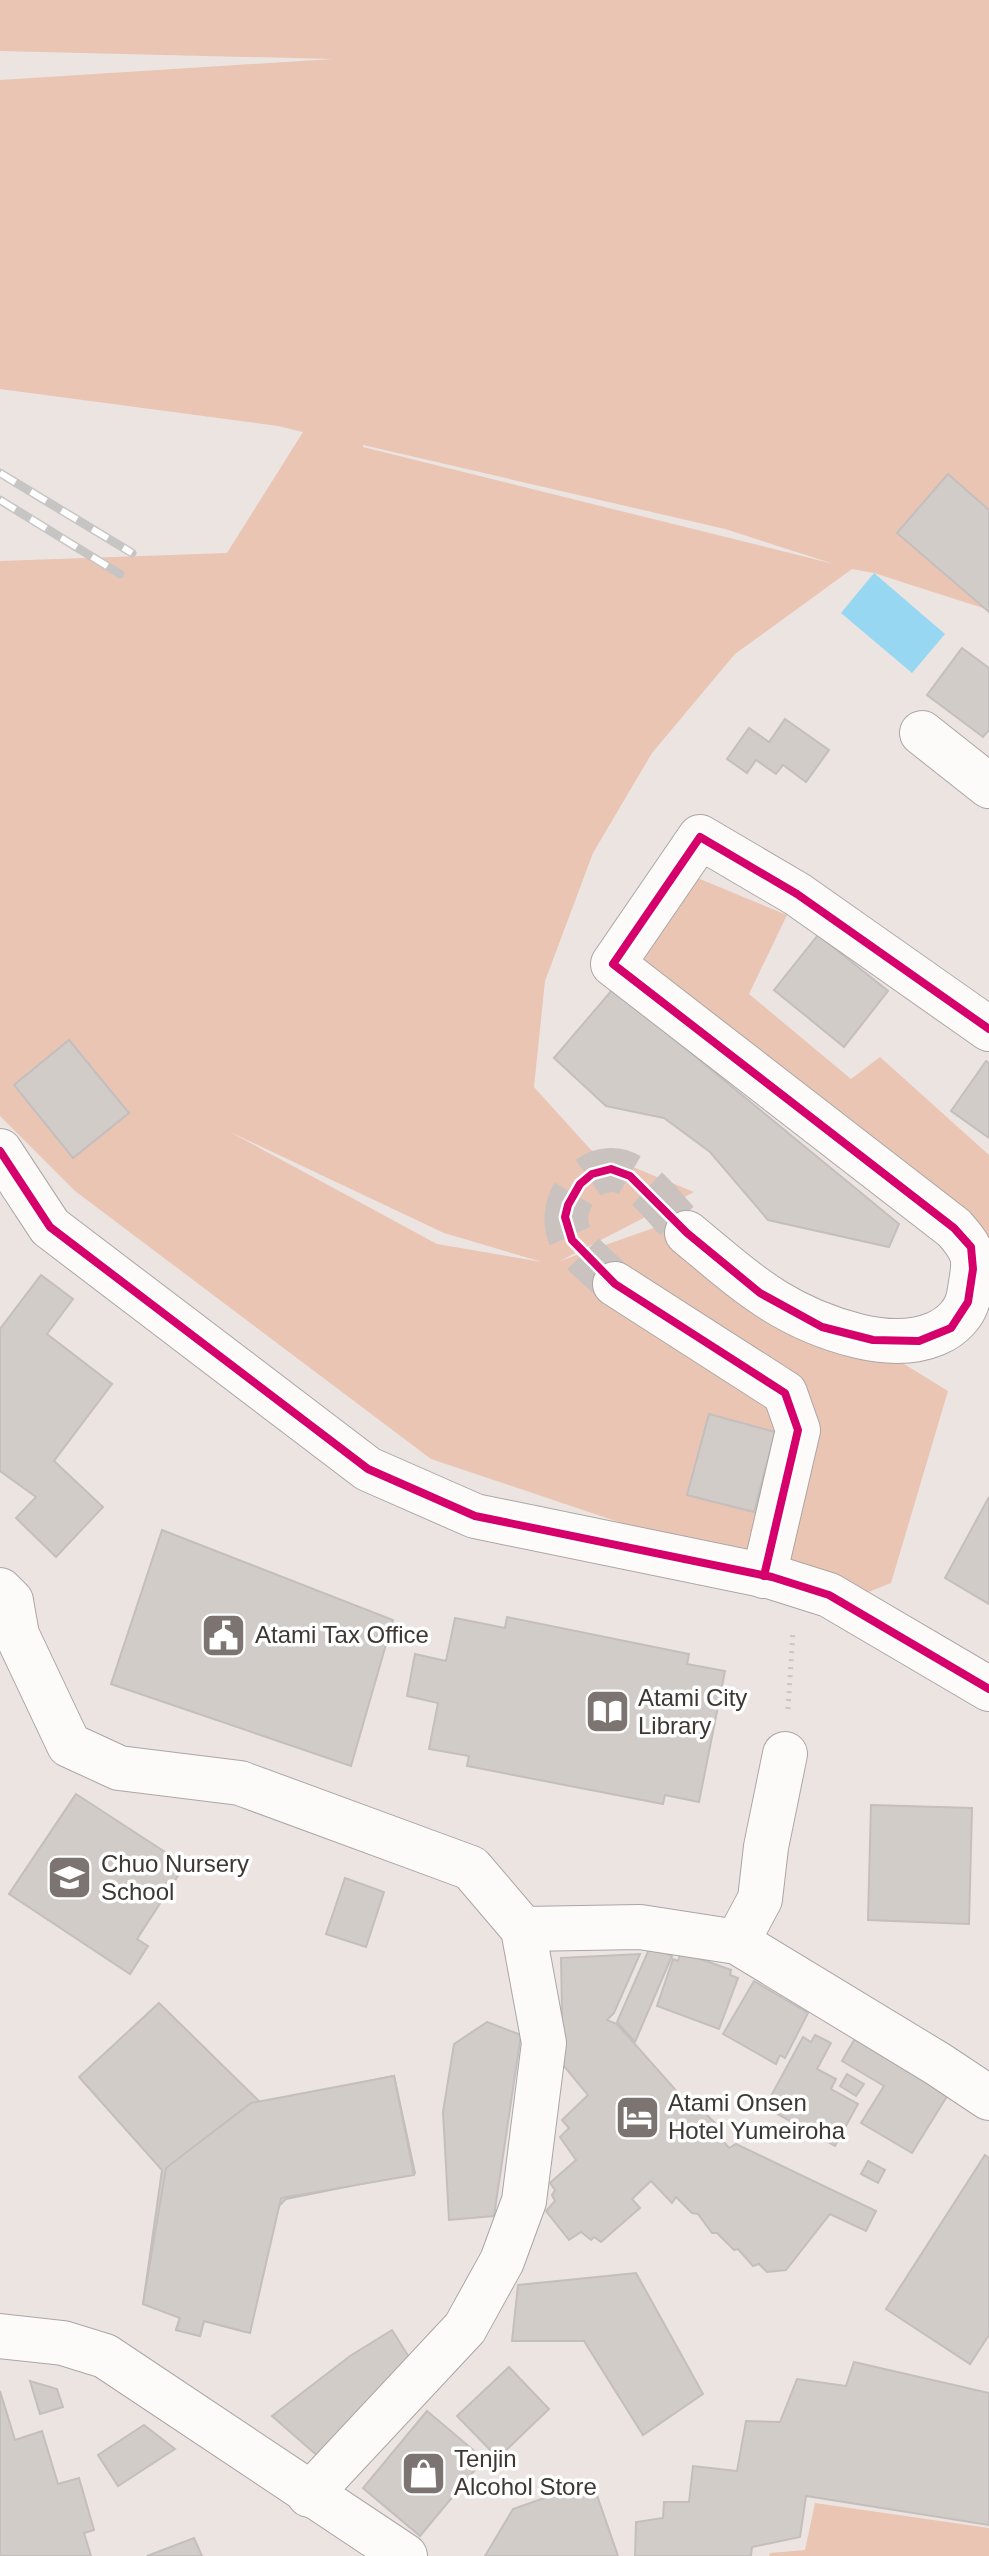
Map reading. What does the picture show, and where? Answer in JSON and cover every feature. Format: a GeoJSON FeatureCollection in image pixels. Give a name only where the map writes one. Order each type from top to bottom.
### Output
{"type":"FeatureCollection","features":[{"type":"Feature","properties":{"kind":"street"},"geometry":{"type":"LineString","coordinates":[[922,733],[989,786]]}},
{"type":"Feature","properties":{"kind":"street"},"geometry":{"type":"LineString","coordinates":[[687,1233],[760,1293],[788,1310],[822,1327],[873,1340],[919,1341],[951,1328],[968,1302],[973,1269],[971,1247],[954,1228],[613,964],[700,837],[797,894],[989,1029]]}},
{"type":"Feature","properties":{"kind":"street"},"geometry":{"type":"LineString","coordinates":[[0,1151],[50,1227],[368,1469],[475,1516],[780,1580],[829,1595],[989,1689]]}},
{"type":"Feature","properties":{"kind":"street"},"geometry":{"type":"LineString","coordinates":[[615,1284],[785,1393],[798,1430],[780,1580]]}},
{"type":"Feature","properties":{"kind":"street"},"geometry":{"type":"LineString","coordinates":[[0,1590],[11,1601],[17,1635],[69,1745],[119,1768],[240,1783],[471,1868],[523,1929],[544,2043],[524,2201],[502,2261],[465,2328],[309,2495]]}},
{"type":"Feature","properties":{"kind":"street"},"geometry":{"type":"LineString","coordinates":[[737,1942],[760,1899],[766,1847],[785,1754]]}},
{"type":"Feature","properties":{"kind":"street"},"geometry":{"type":"LineString","coordinates":[[523,1929],[640,1927],[737,1942],[989,2098]]}},
{"type":"Feature","properties":{"kind":"street"},"geometry":{"type":"LineString","coordinates":[[0,2336],[63,2343],[105,2356],[309,2495],[405,2556]]}},
{"type":"Feature","properties":{"kind":"path"},"geometry":{"type":"LineString","coordinates":[[780,1580],[785,1754]]}},
{"type":"Feature","properties":{"kind":"shaded area"},"geometry":{"type":"Polygon","coordinates":[[[0,0],[989,0],[989,610],[874,573],[852,569],[735,654],[652,753],[593,853],[545,981],[534,1087],[591,1150],[694,1192],[560,1261],[693,1214],[826,1316],[948,1391],[891,1583],[861,1595],[687,1545],[431,1459],[75,1191],[0,1116],[0,561],[227,553],[303,432],[278,426],[0,389],[0,80],[333,59],[0,51],[0,0]],[[363,447],[834,564],[725,529],[363,447]],[[230,1132],[437,1244],[542,1262],[444,1233],[230,1132]]]}},
{"type":"Feature","properties":{"kind":"shaded area"},"geometry":{"type":"Polygon","coordinates":[[[695,877],[787,915],[749,994],[851,1079],[880,1057],[989,1155],[989,1278],[611,945],[695,877]]]}},
{"type":"Feature","properties":{"kind":"shaded area"},"geometry":{"type":"Polygon","coordinates":[[[815,2503],[989,2528],[989,2556],[769,2556],[770,2553],[805,2550],[815,2503]]]}},
{"type":"Feature","properties":{"kind":"water"},"geometry":{"type":"Polygon","coordinates":[[[874,573],[945,634],[912,673],[841,613],[874,573]]]}},
{"type":"Feature","properties":{"kind":"building"},"geometry":{"type":"Polygon","coordinates":[[[948,474],[989,510],[989,612],[897,533],[948,474]]]}},
{"type":"Feature","properties":{"kind":"building"},"geometry":{"type":"Polygon","coordinates":[[[962,648],[989,668],[989,730],[983,737],[927,695],[962,648]]]}},
{"type":"Feature","properties":{"kind":"building"},"geometry":{"type":"Polygon","coordinates":[[[785,719],[829,750],[806,782],[783,765],[776,774],[756,760],[747,773],[727,759],[749,728],[769,742],[785,719]]]}},
{"type":"Feature","properties":{"kind":"building"},"geometry":{"type":"Polygon","coordinates":[[[818,935],[888,991],[844,1047],[774,990],[818,935]]]}},
{"type":"Feature","properties":{"kind":"building"},"geometry":{"type":"Polygon","coordinates":[[[613,989],[899,1224],[889,1247],[768,1220],[710,1152],[664,1118],[606,1106],[554,1058],[613,989]]]}},
{"type":"Feature","properties":{"kind":"building"},"geometry":{"type":"Polygon","coordinates":[[[69,1040],[129,1113],[73,1158],[14,1085],[69,1040]]]}},
{"type":"Feature","properties":{"kind":"building"},"geometry":{"type":"Polygon","coordinates":[[[986,1061],[989,1063],[989,1138],[951,1111],[986,1061]]]}},
{"type":"Feature","properties":{"kind":"building"},"geometry":{"type":"Polygon","coordinates":[[[41,1275],[73,1299],[47,1334],[112,1384],[54,1461],[103,1507],[56,1557],[16,1518],[36,1497],[0,1471],[0,1329],[41,1275]]]}},
{"type":"Feature","properties":{"kind":"building"},"geometry":{"type":"Polygon","coordinates":[[[709,1414],[775,1432],[754,1512],[687,1495],[709,1414]]]}},
{"type":"Feature","properties":{"kind":"building"},"geometry":{"type":"Polygon","coordinates":[[[989,1497],[989,1604],[945,1578],[989,1497]]]}},
{"type":"Feature","properties":{"kind":"building"},"geometry":{"type":"Polygon","coordinates":[[[162,1530],[393,1620],[351,1766],[111,1684],[162,1530]]]}},
{"type":"Feature","properties":{"kind":"building"},"geometry":{"type":"Polygon","coordinates":[[[507,1617],[689,1654],[687,1664],[725,1671],[699,1802],[665,1795],[663,1804],[467,1766],[469,1756],[429,1749],[438,1703],[407,1696],[415,1654],[446,1661],[455,1618],[505,1628],[507,1617]]]}},
{"type":"Feature","properties":{"kind":"building"},"geometry":{"type":"Polygon","coordinates":[[[76,1794],[185,1865],[137,1939],[148,1946],[130,1974],[9,1894],[76,1794]]]}},
{"type":"Feature","properties":{"kind":"building"},"geometry":{"type":"Polygon","coordinates":[[[871,1805],[972,1808],[969,1924],[868,1920],[871,1805]]]}},
{"type":"Feature","properties":{"kind":"building"},"geometry":{"type":"Polygon","coordinates":[[[345,1878],[384,1892],[366,1947],[326,1934],[345,1878]]]}},
{"type":"Feature","properties":{"kind":"building"},"geometry":{"type":"Polygon","coordinates":[[[650,1947],[672,1956],[635,2042],[617,2022],[650,1947]]]}},
{"type":"Feature","properties":{"kind":"building"},"geometry":{"type":"Polygon","coordinates":[[[681,1952],[731,1970],[730,1975],[738,1978],[719,2029],[657,2006],[673,1959],[678,1961],[681,1952]]]}},
{"type":"Feature","properties":{"kind":"building","name":"Atami Onsen Hotel Yumeiroha"},"geometry":{"type":"Polygon","coordinates":[[[640,1954],[614,2013],[607,2020],[617,2024],[696,2113],[701,2109],[716,2124],[712,2128],[729,2148],[736,2144],[876,2211],[866,2231],[830,2214],[786,2270],[767,2272],[759,2264],[753,2266],[738,2249],[734,2250],[717,2233],[712,2233],[698,2214],[692,2213],[676,2197],[672,2203],[651,2181],[632,2199],[640,2208],[601,2242],[594,2237],[591,2240],[581,2232],[569,2240],[546,2211],[555,2201],[552,2195],[555,2190],[550,2183],[576,2160],[560,2137],[569,2128],[562,2120],[588,2095],[563,2065],[561,1958],[640,1954]]]}},
{"type":"Feature","properties":{"kind":"building"},"geometry":{"type":"Polygon","coordinates":[[[754,1981],[808,2013],[785,2058],[780,2055],[776,2064],[723,2034],[754,1981]]]}},
{"type":"Feature","properties":{"kind":"building"},"geometry":{"type":"Polygon","coordinates":[[[159,2003],[261,2103],[394,2076],[415,2173],[286,2199],[279,2206],[246,2332],[204,2321],[200,2336],[176,2330],[181,2314],[143,2304],[162,2170],[79,2077],[159,2003]]]}},
{"type":"Feature","properties":{"kind":"building"},"geometry":{"type":"Polygon","coordinates":[[[487,2022],[521,2035],[494,2216],[449,2220],[443,2112],[454,2044],[487,2022]]]}},
{"type":"Feature","properties":{"kind":"building"},"geometry":{"type":"Polygon","coordinates":[[[815,2035],[831,2043],[817,2069],[836,2079],[831,2089],[858,2104],[835,2146],[765,2107],[803,2037],[811,2042],[815,2035]]]}},
{"type":"Feature","properties":{"kind":"building"},"geometry":{"type":"Polygon","coordinates":[[[856,2037],[949,2093],[912,2153],[861,2123],[884,2086],[842,2061],[856,2037]]]}},
{"type":"Feature","properties":{"kind":"building"},"geometry":{"type":"Polygon","coordinates":[[[847,2074],[864,2084],[856,2096],[840,2086],[847,2074]]]}},
{"type":"Feature","properties":{"kind":"building"},"geometry":{"type":"Polygon","coordinates":[[[394,2076],[414,2175],[281,2198],[250,2333],[204,2321],[200,2336],[176,2330],[180,2318],[143,2304],[166,2168],[251,2103],[394,2076]]]}},
{"type":"Feature","properties":{"kind":"building"},"geometry":{"type":"Polygon","coordinates":[[[985,2155],[989,2158],[989,2335],[970,2364],[886,2309],[985,2155]]]}},
{"type":"Feature","properties":{"kind":"building"},"geometry":{"type":"Polygon","coordinates":[[[868,2161],[885,2170],[878,2183],[861,2174],[868,2161]]]}},
{"type":"Feature","properties":{"kind":"building"},"geometry":{"type":"Polygon","coordinates":[[[636,2273],[703,2394],[643,2435],[584,2341],[512,2341],[518,2285],[636,2273]]]}},
{"type":"Feature","properties":{"kind":"building"},"geometry":{"type":"Polygon","coordinates":[[[392,2330],[414,2365],[321,2459],[272,2416],[350,2356],[392,2330]]]}},
{"type":"Feature","properties":{"kind":"building"},"geometry":{"type":"Polygon","coordinates":[[[854,2362],[989,2393],[989,2525],[806,2496],[800,2537],[752,2547],[751,2556],[635,2556],[636,2522],[663,2518],[664,2502],[689,2502],[693,2466],[737,2471],[746,2421],[780,2422],[797,2379],[846,2386],[854,2362]]]}},
{"type":"Feature","properties":{"kind":"building"},"geometry":{"type":"Polygon","coordinates":[[[509,2367],[549,2409],[498,2458],[457,2416],[509,2367]]]}},
{"type":"Feature","properties":{"kind":"building"},"geometry":{"type":"Polygon","coordinates":[[[30,2381],[57,2389],[63,2407],[40,2414],[30,2381]]]}},
{"type":"Feature","properties":{"kind":"building"},"geometry":{"type":"Polygon","coordinates":[[[0,2391],[15,2440],[42,2431],[58,2484],[79,2478],[94,2530],[84,2533],[91,2556],[0,2556],[0,2391]]]}},
{"type":"Feature","properties":{"kind":"building","name":"Tenjin Alcohol Store"},"geometry":{"type":"Polygon","coordinates":[[[427,2411],[484,2459],[420,2536],[363,2488],[427,2411]]]}},
{"type":"Feature","properties":{"kind":"building"},"geometry":{"type":"Polygon","coordinates":[[[144,2425],[175,2449],[118,2486],[98,2455],[144,2425]]]}},
{"type":"Feature","properties":{"kind":"building"},"geometry":{"type":"Polygon","coordinates":[[[592,2481],[618,2556],[485,2556],[513,2509],[592,2481]]]}},
{"type":"Feature","properties":{"kind":"building"},"geometry":{"type":"Polygon","coordinates":[[[194,2538],[202,2556],[147,2556],[194,2538]]]}},
{"type":"Feature","properties":{"kind":"tunnel"},"geometry":{"type":"LineString","coordinates":[[615,1284],[576,1246],[567,1226],[571,1198],[590,1176],[617,1170],[631,1176],[687,1233]]}},
{"type":"Feature","properties":{"kind":"railway"},"geometry":{"type":"LineString","coordinates":[[0,473],[132,553]]}},
{"type":"Feature","properties":{"kind":"railway"},"geometry":{"type":"LineString","coordinates":[[0,500],[120,574]]}},
{"type":"Feature","properties":{"kind":"cycle path"},"geometry":{"type":"LineString","coordinates":[[764,1576],[798,1430],[785,1393],[615,1284],[572,1240],[565,1217],[580,1184],[592,1174],[611,1169],[630,1176],[687,1233],[760,1293],[822,1327],[873,1340],[919,1341],[951,1328],[968,1302],[973,1269],[971,1247],[954,1228],[613,964],[700,837],[797,894],[989,1029]]}},
{"type":"Feature","properties":{"kind":"cycle path"},"geometry":{"type":"LineString","coordinates":[[0,1151],[50,1227],[368,1469],[475,1516],[772,1577],[829,1595],[989,1689]]}},
{"type":"Feature","properties":{"kind":"place","name":"Atami Tax Office"},"geometry":{"type":"Point","coordinates":[224,1635]}},
{"type":"Feature","properties":{"kind":"place","name":"Atami City Library"},"geometry":{"type":"Point","coordinates":[607,1712]}},
{"type":"Feature","properties":{"kind":"place","name":"Chuo Nursery School"},"geometry":{"type":"Point","coordinates":[70,1878]}},
{"type":"Feature","properties":{"kind":"place","name":"Atami Onsen Hotel Yumeiroha"},"geometry":{"type":"Point","coordinates":[637,2117]}},
{"type":"Feature","properties":{"kind":"place","name":"Tenjin Alcohol Store"},"geometry":{"type":"Point","coordinates":[423,2473]}}]}
